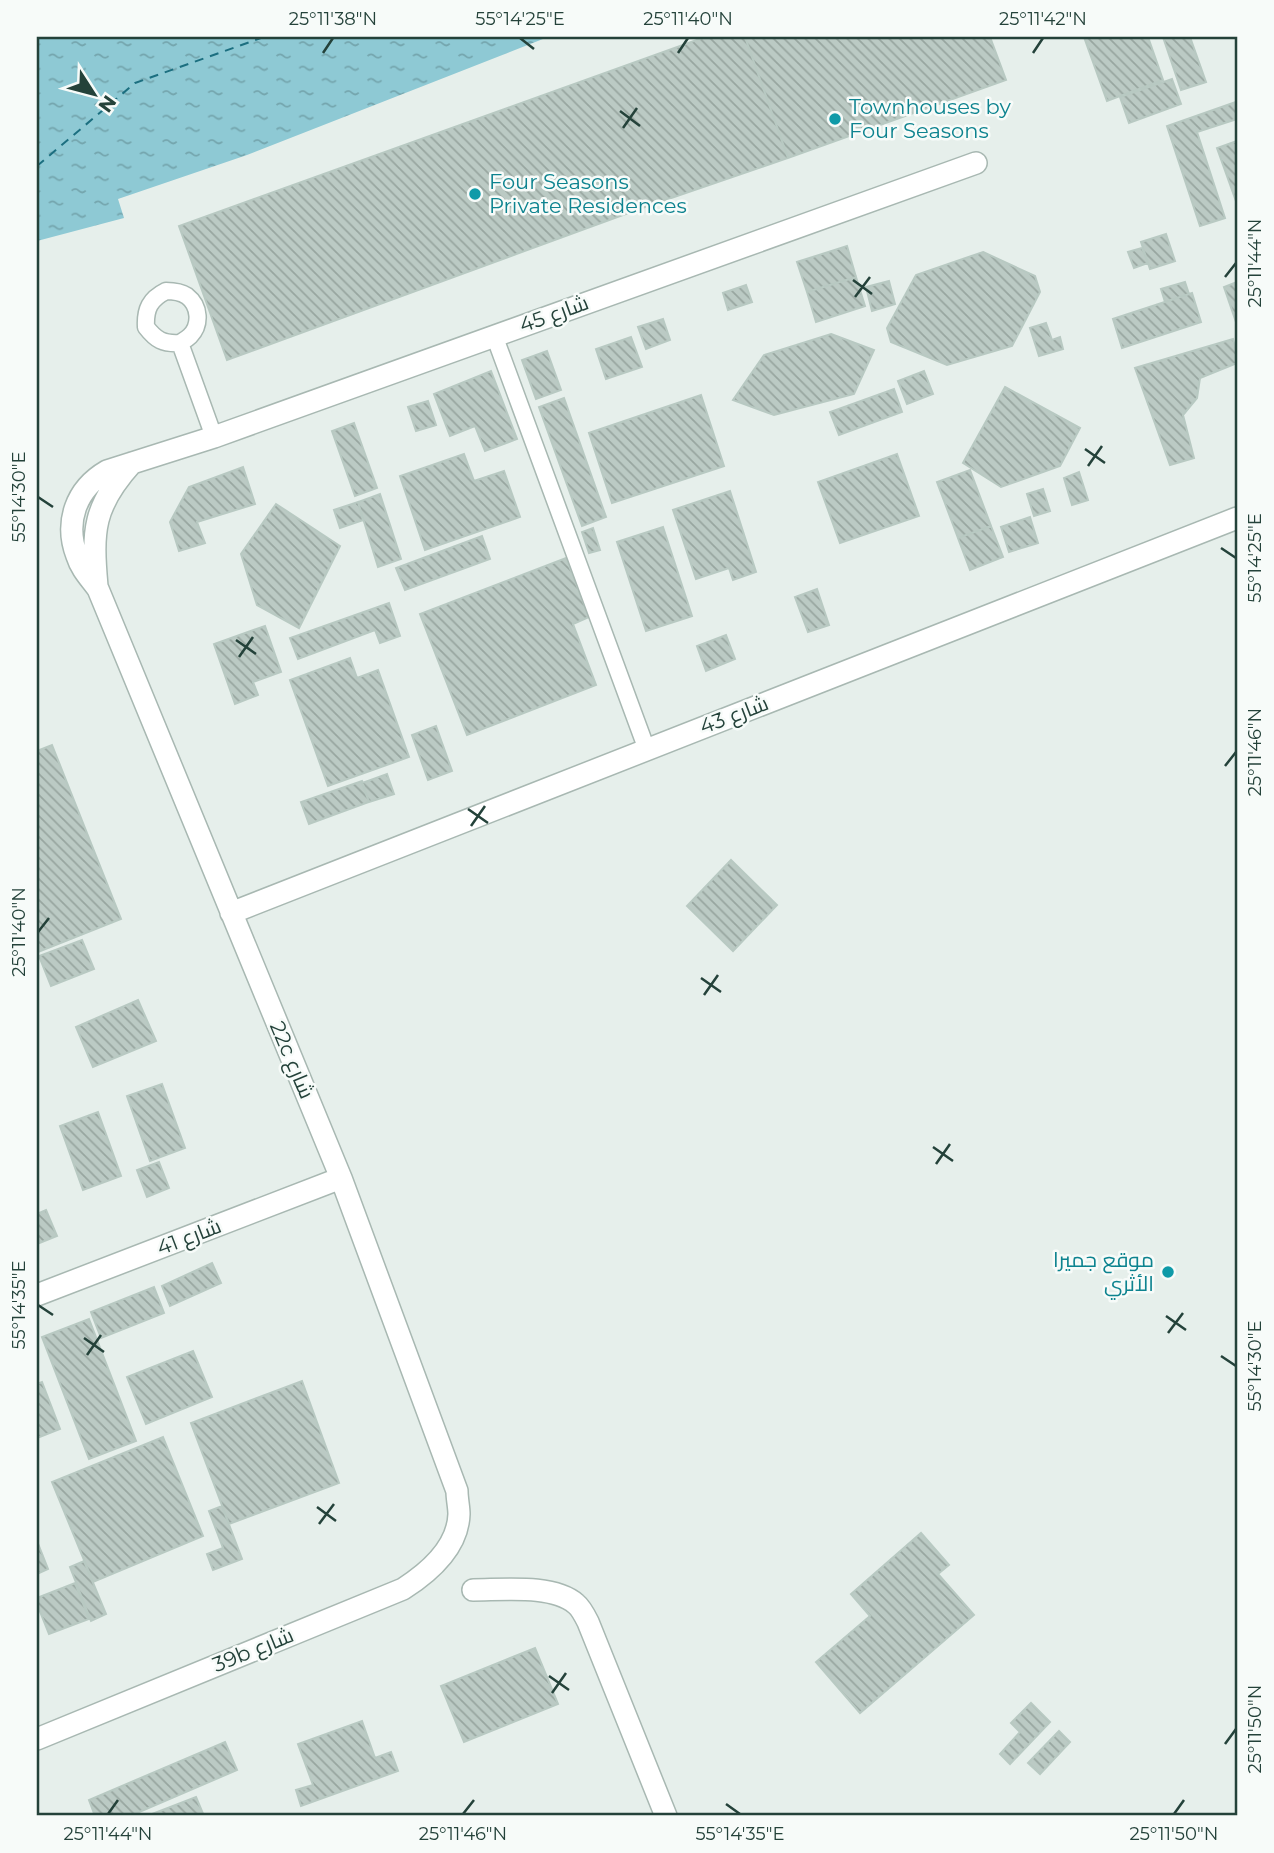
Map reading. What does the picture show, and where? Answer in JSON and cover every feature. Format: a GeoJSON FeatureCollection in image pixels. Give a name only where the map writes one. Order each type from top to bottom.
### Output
{"type":"FeatureCollection","features":[{"type":"Feature","properties":{"kind":"street","name":"شارع 45"},"geometry":{"type":"LineString","coordinates":[[132,463],[214,437],[976,163]]}},
{"type":"Feature","properties":{"kind":"street","name":"22c شارع"},"geometry":{"type":"LineString","coordinates":[[132,463],[109,492],[101,508],[94,543],[97,589],[341,1178],[457,1491],[459,1517],[453,1539]]}},
{"type":"Feature","properties":{"kind":"street","name":"شارع 43"},"geometry":{"type":"LineString","coordinates":[[231,913],[1237,518]]}},
{"type":"Feature","properties":{"kind":"street","name":"شارع 41"},"geometry":{"type":"LineString","coordinates":[[37,1295],[341,1178]]}},
{"type":"Feature","properties":{"kind":"street","name":"39b شارع"},"geometry":{"type":"LineString","coordinates":[[37,1739],[402,1589],[423,1576],[440,1559],[453,1539]]}},
{"type":"Feature","properties":{"kind":"street"},"geometry":{"type":"LineString","coordinates":[[474,1590],[548,1592],[559,1594],[577,1605],[589,1622],[666,1816]]}},
{"type":"Feature","properties":{"kind":"lane"},"geometry":{"type":"LineString","coordinates":[[494,335],[648,750]]}},
{"type":"Feature","properties":{"kind":"lane"},"geometry":{"type":"LineString","coordinates":[[180,343],[214,437]]}},
{"type":"Feature","properties":{"kind":"water"},"geometry":{"type":"Polygon","coordinates":[[[37,37],[548,37],[247,155],[118,199],[124,218],[37,241],[37,37]]]}},
{"type":"Feature","properties":{"kind":"building","name":"Four Seasons Private Residences"},"geometry":{"type":"Polygon","coordinates":[[[705,37],[745,37],[788,158],[642,208],[227,360],[179,226],[705,37]]]}},
{"type":"Feature","properties":{"kind":"building","name":"Townhouses by Four Seasons"},"geometry":{"type":"Polygon","coordinates":[[[745,37],[990,37],[1006,80],[788,158],[745,37]]]}},
{"type":"Feature","properties":{"kind":"building"},"geometry":{"type":"Polygon","coordinates":[[[1084,37],[1148,37],[1163,80],[1107,101],[1084,37]]]}},
{"type":"Feature","properties":{"kind":"building"},"geometry":{"type":"Polygon","coordinates":[[[1163,37],[1190,37],[1206,82],[1181,90],[1163,37]]]}},
{"type":"Feature","properties":{"kind":"building"},"geometry":{"type":"Polygon","coordinates":[[[1172,79],[1181,104],[1129,123],[1120,97],[1172,79]]]}},
{"type":"Feature","properties":{"kind":"building"},"geometry":{"type":"Polygon","coordinates":[[[1236,102],[1237,119],[1197,132],[1225,218],[1200,226],[1167,126],[1236,102]]]}},
{"type":"Feature","properties":{"kind":"building"},"geometry":{"type":"Polygon","coordinates":[[[1237,141],[1237,204],[1217,148],[1237,141]]]}},
{"type":"Feature","properties":{"kind":"building"},"geometry":{"type":"Polygon","coordinates":[[[1166,234],[1175,261],[1150,269],[1141,242],[1166,234]]]}},
{"type":"Feature","properties":{"kind":"building"},"geometry":{"type":"Polygon","coordinates":[[[847,246],[856,277],[807,292],[797,262],[847,246]]]}},
{"type":"Feature","properties":{"kind":"building"},"geometry":{"type":"Polygon","coordinates":[[[1142,248],[1148,263],[1134,268],[1128,252],[1142,248]]]}},
{"type":"Feature","properties":{"kind":"building"},"geometry":{"type":"Polygon","coordinates":[[[983,252],[1035,276],[1040,292],[1012,346],[947,365],[891,342],[887,328],[916,275],[983,252]]]}},
{"type":"Feature","properties":{"kind":"building"},"geometry":{"type":"Polygon","coordinates":[[[856,277],[865,306],[816,322],[807,292],[856,277]]]}},
{"type":"Feature","properties":{"kind":"building"},"geometry":{"type":"Polygon","coordinates":[[[889,281],[895,304],[872,311],[866,287],[889,281]]]}},
{"type":"Feature","properties":{"kind":"building"},"geometry":{"type":"Polygon","coordinates":[[[1185,282],[1189,294],[1165,302],[1161,289],[1185,282]]]}},
{"type":"Feature","properties":{"kind":"building"},"geometry":{"type":"Polygon","coordinates":[[[1237,282],[1237,325],[1224,287],[1237,282]]]}},
{"type":"Feature","properties":{"kind":"building"},"geometry":{"type":"Polygon","coordinates":[[[746,285],[752,302],[728,310],[723,293],[746,285]]]}},
{"type":"Feature","properties":{"kind":"building"},"geometry":{"type":"Polygon","coordinates":[[[1192,293],[1201,322],[1122,348],[1113,319],[1192,293]]]}},
{"type":"Feature","properties":{"kind":"building"},"geometry":{"type":"Polygon","coordinates":[[[663,319],[670,340],[646,349],[638,327],[663,319]]]}},
{"type":"Feature","properties":{"kind":"building"},"geometry":{"type":"Polygon","coordinates":[[[1046,323],[1052,340],[1060,337],[1063,349],[1039,356],[1030,328],[1046,323]]]}},
{"type":"Feature","properties":{"kind":"building"},"geometry":{"type":"Polygon","coordinates":[[[831,334],[874,350],[854,394],[774,415],[733,400],[764,355],[831,334]]]}},
{"type":"Feature","properties":{"kind":"building"},"geometry":{"type":"Polygon","coordinates":[[[631,337],[642,367],[606,379],[596,349],[631,337]]]}},
{"type":"Feature","properties":{"kind":"building"},"geometry":{"type":"Polygon","coordinates":[[[1233,339],[1237,363],[1200,378],[1197,398],[1183,415],[1194,458],[1170,465],[1135,368],[1233,339]]]}},
{"type":"Feature","properties":{"kind":"building"},"geometry":{"type":"Polygon","coordinates":[[[547,351],[561,390],[536,399],[522,360],[547,351]]]}},
{"type":"Feature","properties":{"kind":"building"},"geometry":{"type":"Polygon","coordinates":[[[491,371],[517,439],[485,451],[475,426],[450,436],[434,394],[491,371]]]}},
{"type":"Feature","properties":{"kind":"building"},"geometry":{"type":"Polygon","coordinates":[[[924,371],[933,394],[907,404],[898,381],[924,371]]]}},
{"type":"Feature","properties":{"kind":"building"},"geometry":{"type":"Polygon","coordinates":[[[1005,387],[1080,428],[1060,466],[1001,487],[963,463],[1005,387]]]}},
{"type":"Feature","properties":{"kind":"building"},"geometry":{"type":"Polygon","coordinates":[[[894,389],[902,412],[839,435],[830,412],[894,389]]]}},
{"type":"Feature","properties":{"kind":"building"},"geometry":{"type":"Polygon","coordinates":[[[701,395],[724,466],[612,503],[589,433],[701,395]]]}},
{"type":"Feature","properties":{"kind":"building"},"geometry":{"type":"Polygon","coordinates":[[[564,398],[606,517],[582,526],[539,407],[564,398]]]}},
{"type":"Feature","properties":{"kind":"building"},"geometry":{"type":"Polygon","coordinates":[[[428,401],[436,425],[416,431],[408,407],[428,401]]]}},
{"type":"Feature","properties":{"kind":"building"},"geometry":{"type":"Polygon","coordinates":[[[354,423],[377,488],[355,496],[332,431],[354,423]]]}},
{"type":"Feature","properties":{"kind":"building"},"geometry":{"type":"Polygon","coordinates":[[[464,454],[474,481],[504,471],[520,517],[425,550],[400,476],[464,454]]]}},
{"type":"Feature","properties":{"kind":"building"},"geometry":{"type":"Polygon","coordinates":[[[897,454],[919,516],[840,543],[818,482],[897,454]]]}},
{"type":"Feature","properties":{"kind":"building"},"geometry":{"type":"Polygon","coordinates":[[[243,467],[255,504],[197,522],[205,543],[179,551],[170,522],[189,487],[243,467]]]}},
{"type":"Feature","properties":{"kind":"building"},"geometry":{"type":"Polygon","coordinates":[[[970,470],[991,526],[958,538],[937,482],[970,470]]]}},
{"type":"Feature","properties":{"kind":"building"},"geometry":{"type":"Polygon","coordinates":[[[1079,472],[1088,500],[1072,505],[1064,478],[1079,472]]]}},
{"type":"Feature","properties":{"kind":"building"},"geometry":{"type":"Polygon","coordinates":[[[1043,489],[1050,511],[1034,516],[1027,494],[1043,489]]]}},
{"type":"Feature","properties":{"kind":"building"},"geometry":{"type":"Polygon","coordinates":[[[730,491],[756,572],[733,580],[729,568],[696,579],[673,510],[730,491]]]}},
{"type":"Feature","properties":{"kind":"building"},"geometry":{"type":"Polygon","coordinates":[[[380,494],[401,559],[378,567],[358,502],[380,494]]]}},
{"type":"Feature","properties":{"kind":"building"},"geometry":{"type":"Polygon","coordinates":[[[358,502],[363,520],[340,528],[334,510],[358,502]]]}},
{"type":"Feature","properties":{"kind":"building"},"geometry":{"type":"Polygon","coordinates":[[[276,504],[340,546],[299,628],[257,605],[241,554],[276,504]]]}},
{"type":"Feature","properties":{"kind":"building"},"geometry":{"type":"Polygon","coordinates":[[[1030,517],[1038,543],[1009,552],[1001,527],[1030,517]]]}},
{"type":"Feature","properties":{"kind":"building"},"geometry":{"type":"Polygon","coordinates":[[[991,526],[1003,557],[970,570],[958,538],[991,526]]]}},
{"type":"Feature","properties":{"kind":"building"},"geometry":{"type":"Polygon","coordinates":[[[663,527],[692,616],[646,631],[617,542],[663,527]]]}},
{"type":"Feature","properties":{"kind":"building"},"geometry":{"type":"Polygon","coordinates":[[[593,528],[600,550],[589,553],[582,532],[593,528]]]}},
{"type":"Feature","properties":{"kind":"building"},"geometry":{"type":"Polygon","coordinates":[[[482,536],[490,559],[405,590],[396,568],[482,536]]]}},
{"type":"Feature","properties":{"kind":"building"},"geometry":{"type":"Polygon","coordinates":[[[566,558],[589,617],[573,624],[596,685],[467,735],[420,614],[566,558]]]}},
{"type":"Feature","properties":{"kind":"building"},"geometry":{"type":"Polygon","coordinates":[[[817,589],[829,625],[808,632],[795,597],[817,589]]]}},
{"type":"Feature","properties":{"kind":"building"},"geometry":{"type":"Polygon","coordinates":[[[389,603],[400,636],[380,643],[375,630],[298,659],[290,638],[389,603]]]}},
{"type":"Feature","properties":{"kind":"building"},"geometry":{"type":"Polygon","coordinates":[[[265,626],[281,672],[253,682],[258,695],[235,704],[214,644],[265,626]]]}},
{"type":"Feature","properties":{"kind":"building"},"geometry":{"type":"Polygon","coordinates":[[[726,635],[735,659],[706,671],[697,646],[726,635]]]}},
{"type":"Feature","properties":{"kind":"building"},"geometry":{"type":"Polygon","coordinates":[[[350,658],[357,678],[378,670],[409,757],[328,786],[290,680],[350,658]]]}},
{"type":"Feature","properties":{"kind":"building"},"geometry":{"type":"Polygon","coordinates":[[[436,726],[452,771],[428,780],[412,735],[436,726]]]}},
{"type":"Feature","properties":{"kind":"building"},"geometry":{"type":"Polygon","coordinates":[[[52,745],[121,919],[38,952],[37,751],[52,745]]]}},
{"type":"Feature","properties":{"kind":"building"},"geometry":{"type":"Polygon","coordinates":[[[387,774],[394,794],[369,802],[362,783],[387,774]]]}},
{"type":"Feature","properties":{"kind":"building"},"geometry":{"type":"Polygon","coordinates":[[[362,781],[369,802],[309,824],[301,802],[362,781]]]}},
{"type":"Feature","properties":{"kind":"building"},"geometry":{"type":"Polygon","coordinates":[[[731,860],[777,905],[733,951],[687,906],[731,860]]]}},
{"type":"Feature","properties":{"kind":"building"},"geometry":{"type":"Polygon","coordinates":[[[82,940],[94,969],[51,986],[39,956],[82,940]]]}},
{"type":"Feature","properties":{"kind":"building"},"geometry":{"type":"Polygon","coordinates":[[[138,1000],[156,1041],[93,1067],[76,1027],[138,1000]]]}},
{"type":"Feature","properties":{"kind":"building"},"geometry":{"type":"Polygon","coordinates":[[[162,1084],[185,1148],[150,1161],[127,1096],[162,1084]]]}},
{"type":"Feature","properties":{"kind":"building"},"geometry":{"type":"Polygon","coordinates":[[[98,1112],[121,1176],[83,1190],[60,1126],[98,1112]]]}},
{"type":"Feature","properties":{"kind":"building"},"geometry":{"type":"Polygon","coordinates":[[[159,1162],[169,1188],[147,1197],[137,1170],[159,1162]]]}},
{"type":"Feature","properties":{"kind":"building"},"geometry":{"type":"Polygon","coordinates":[[[46,1210],[57,1236],[37,1244],[37,1214],[46,1210]]]}},
{"type":"Feature","properties":{"kind":"building"},"geometry":{"type":"Polygon","coordinates":[[[212,1263],[221,1283],[170,1306],[162,1286],[212,1263]]]}},
{"type":"Feature","properties":{"kind":"building"},"geometry":{"type":"Polygon","coordinates":[[[154,1287],[164,1313],[101,1338],[91,1312],[154,1287]]]}},
{"type":"Feature","properties":{"kind":"building"},"geometry":{"type":"Polygon","coordinates":[[[89,1319],[136,1441],[89,1459],[42,1337],[89,1319]]]}},
{"type":"Feature","properties":{"kind":"building"},"geometry":{"type":"Polygon","coordinates":[[[193,1351],[212,1397],[146,1424],[127,1377],[193,1351]]]}},
{"type":"Feature","properties":{"kind":"building"},"geometry":{"type":"Polygon","coordinates":[[[302,1381],[339,1483],[229,1524],[191,1423],[302,1381]]]}},
{"type":"Feature","properties":{"kind":"building"},"geometry":{"type":"Polygon","coordinates":[[[42,1382],[60,1429],[37,1438],[37,1384],[42,1382]]]}},
{"type":"Feature","properties":{"kind":"building"},"geometry":{"type":"Polygon","coordinates":[[[163,1437],[203,1536],[93,1582],[52,1482],[163,1437]]]}},
{"type":"Feature","properties":{"kind":"building"},"geometry":{"type":"Polygon","coordinates":[[[222,1506],[242,1559],[213,1570],[207,1554],[223,1548],[209,1511],[222,1506]]]}},
{"type":"Feature","properties":{"kind":"building"},"geometry":{"type":"Polygon","coordinates":[[[921,1533],[949,1565],[938,1574],[974,1615],[860,1713],[816,1662],[870,1616],[851,1594],[921,1533]]]}},
{"type":"Feature","properties":{"kind":"building"},"geometry":{"type":"Polygon","coordinates":[[[37,1541],[48,1569],[37,1574],[37,1541]]]}},
{"type":"Feature","properties":{"kind":"building"},"geometry":{"type":"Polygon","coordinates":[[[84,1561],[106,1614],[91,1621],[70,1567],[84,1561]]]}},
{"type":"Feature","properties":{"kind":"building"},"geometry":{"type":"Polygon","coordinates":[[[75,1583],[89,1619],[49,1634],[37,1598],[75,1583]]]}},
{"type":"Feature","properties":{"kind":"building"},"geometry":{"type":"Polygon","coordinates":[[[535,1648],[558,1704],[464,1742],[441,1686],[535,1648]]]}},
{"type":"Feature","properties":{"kind":"building"},"geometry":{"type":"Polygon","coordinates":[[[1031,1703],[1050,1722],[1010,1764],[1000,1754],[1020,1732],[1011,1723],[1031,1703]]]}},
{"type":"Feature","properties":{"kind":"building"},"geometry":{"type":"Polygon","coordinates":[[[362,1721],[375,1758],[391,1752],[398,1771],[301,1806],[296,1790],[313,1785],[298,1744],[362,1721]]]}},
{"type":"Feature","properties":{"kind":"building"},"geometry":{"type":"Polygon","coordinates":[[[1059,1731],[1070,1742],[1040,1774],[1028,1763],[1059,1731]]]}},
{"type":"Feature","properties":{"kind":"building"},"geometry":{"type":"Polygon","coordinates":[[[225,1742],[237,1770],[130,1816],[95,1816],[89,1800],[225,1742]]]}},
{"type":"Feature","properties":{"kind":"building"},"geometry":{"type":"Polygon","coordinates":[[[196,1797],[204,1816],[147,1816],[196,1797]]]}},
{"type":"Feature","properties":{"kind":"ferry route"},"geometry":{"type":"LineString","coordinates":[[37,166],[135,83],[264,37]]}},
{"type":"Feature","properties":{"kind":"place","name":"Townhouses by Four Seasons"},"geometry":{"type":"Point","coordinates":[835,119]}},
{"type":"Feature","properties":{"kind":"place","name":"Four Seasons Private Residences"},"geometry":{"type":"Point","coordinates":[475,194]}},
{"type":"Feature","properties":{"kind":"place","name":"موقع جميرا الأثري"},"geometry":{"type":"Point","coordinates":[1168,1272]}}]}
